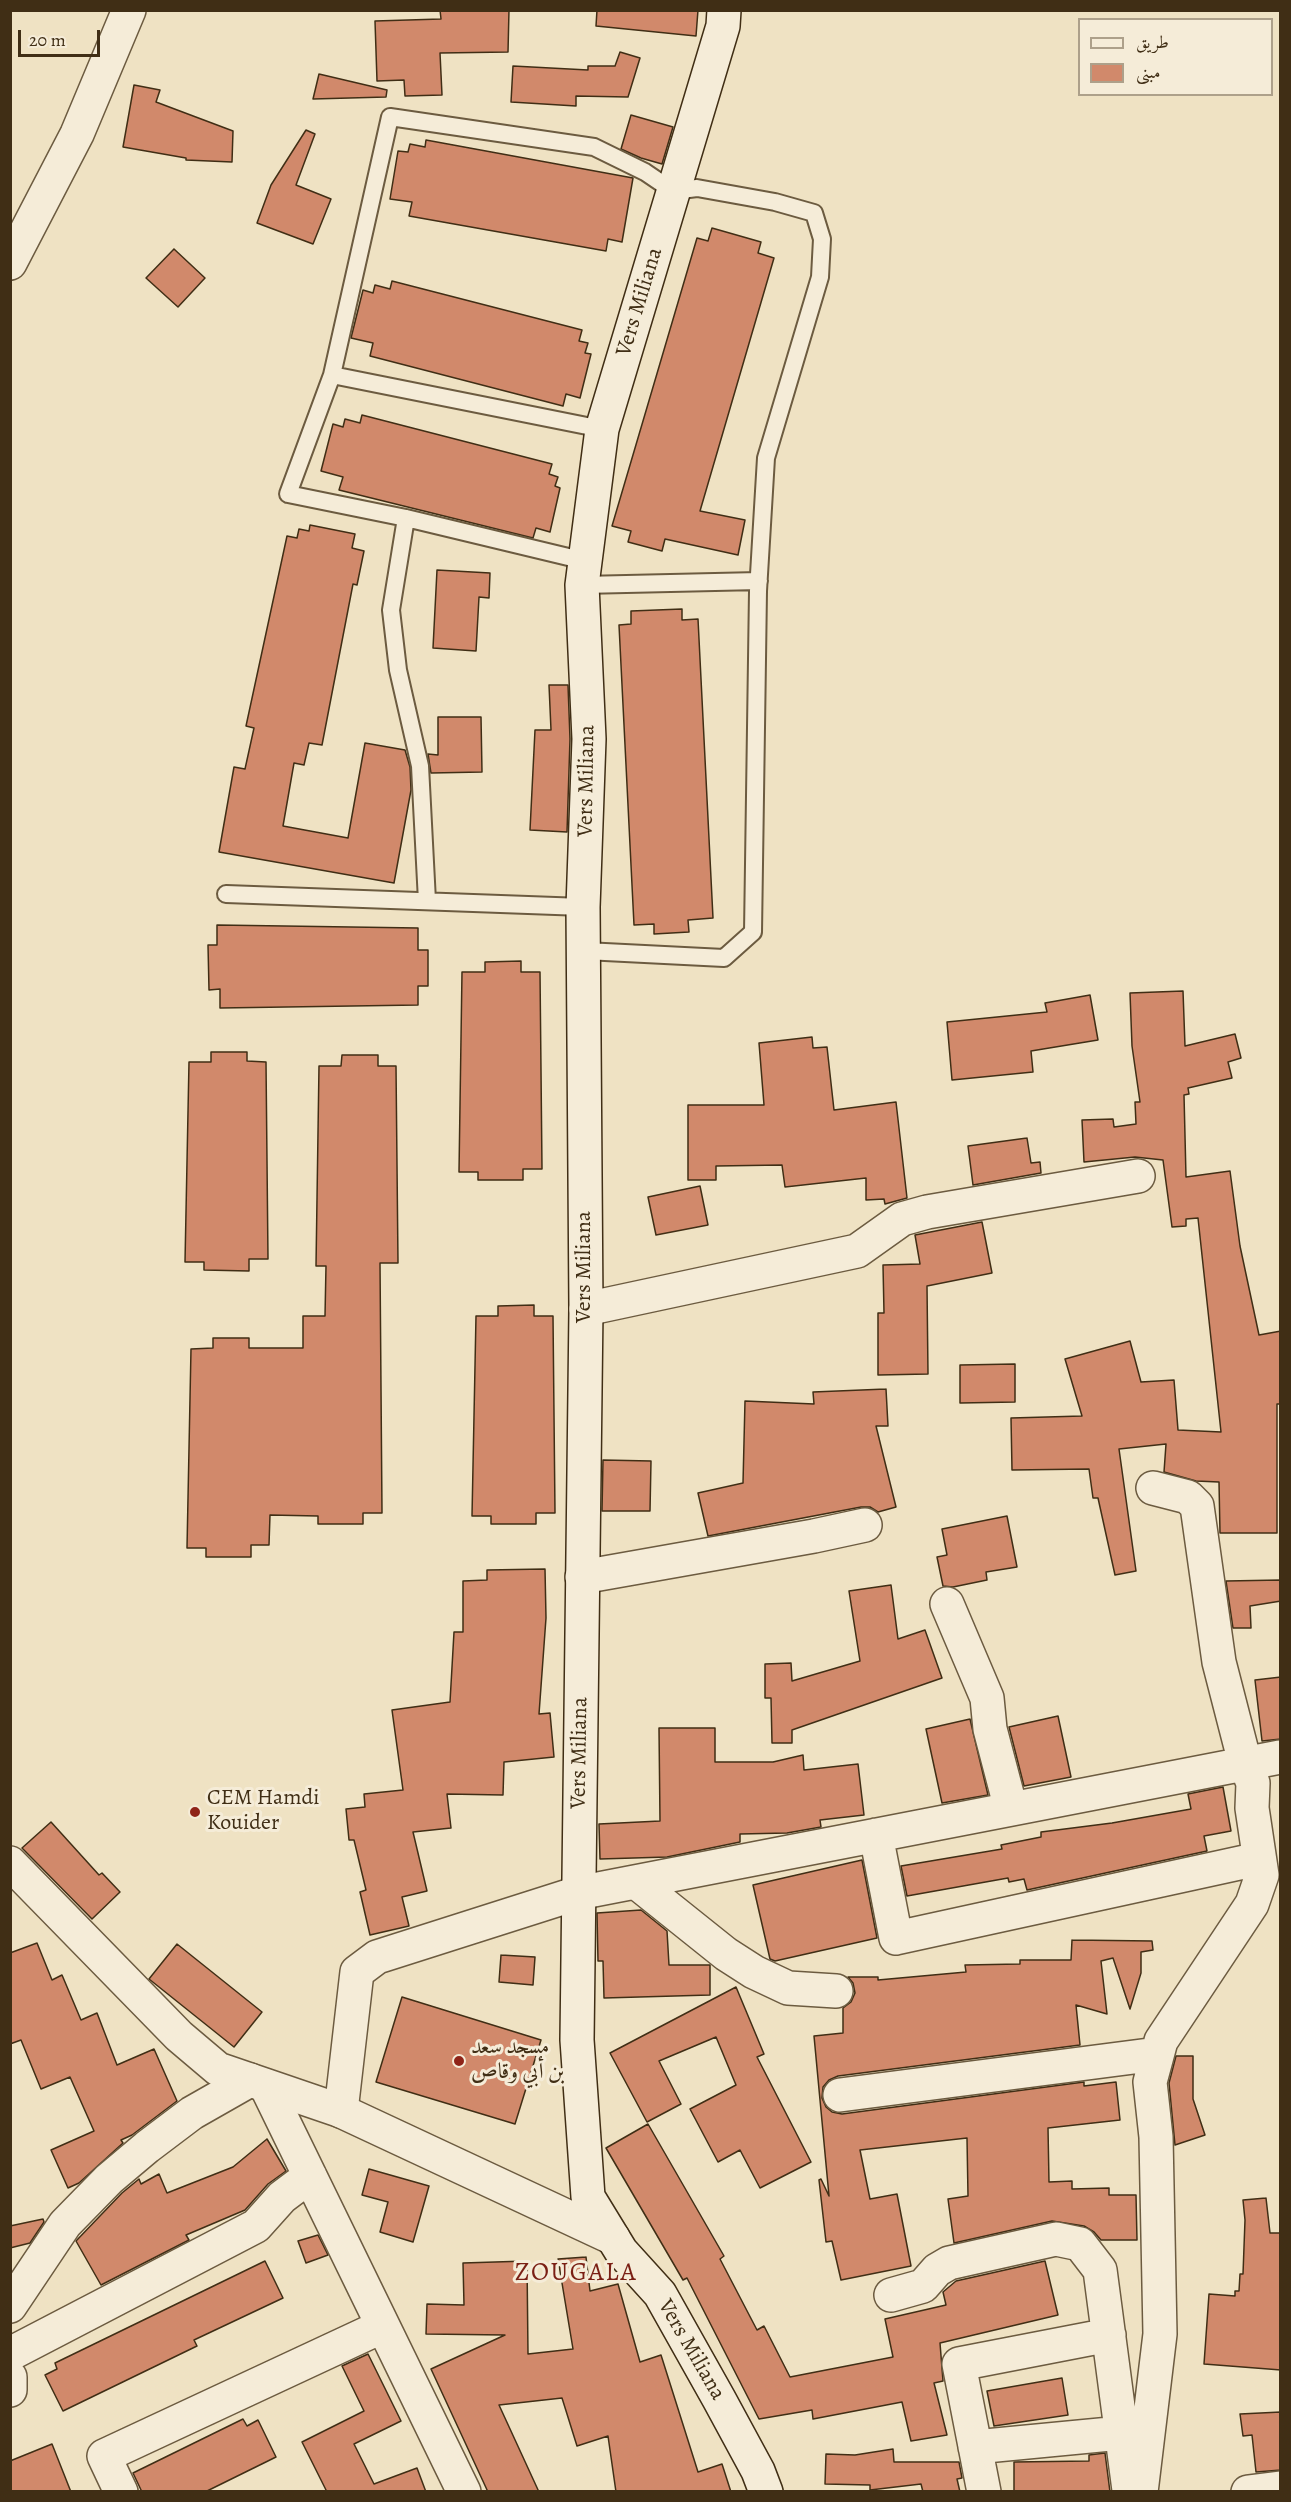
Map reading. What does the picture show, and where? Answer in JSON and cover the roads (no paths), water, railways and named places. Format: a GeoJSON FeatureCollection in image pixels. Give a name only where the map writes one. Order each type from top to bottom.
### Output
{"type":"FeatureCollection","features":[{"type":"Feature","properties":{"kind":"street"},"geometry":{"type":"LineString","coordinates":[[10,263],[77,134],[129,10]]}},
{"type":"Feature","properties":{"kind":"street","name":"Vers Miliana"},"geometry":{"type":"LineString","coordinates":[[724,10],[723,26],[602,429],[584,573],[589,739],[583,907],[586,1309],[577,2040],[588,2197],[621,2251],[660,2294],[719,2398],[758,2471],[766,2492]]}},
{"type":"Feature","properties":{"kind":"street"},"geometry":{"type":"LineString","coordinates":[[586,1309],[857,1251],[902,1220],[927,1212],[1138,1176]]}},
{"type":"Feature","properties":{"kind":"street"},"geometry":{"type":"LineString","coordinates":[[1140,2492],[1160,2334],[1156,2137],[1150,2082],[1161,2040],[1252,1904],[1262,1875],[1252,1808],[1253,1783],[1245,1763],[1219,1662],[1197,1506],[1188,1497],[1153,1488]]}},
{"type":"Feature","properties":{"kind":"street"},"geometry":{"type":"LineString","coordinates":[[582,1577],[865,1525]]}},
{"type":"Feature","properties":{"kind":"street"},"geometry":{"type":"LineString","coordinates":[[947,1604],[987,1698],[990,1729],[1011,1809]]}},
{"type":"Feature","properties":{"kind":"street"},"geometry":{"type":"LineString","coordinates":[[341,2111],[357,1972],[377,1958],[578,1893],[1281,1757]]}},
{"type":"Feature","properties":{"kind":"street"},"geometry":{"type":"LineString","coordinates":[[876,1835],[896,1938],[1258,1859]]}},
{"type":"Feature","properties":{"kind":"street"},"geometry":{"type":"LineString","coordinates":[[10,1863],[179,2036],[218,2069],[341,2111],[613,2238]]}},
{"type":"Feature","properties":{"kind":"street"},"geometry":{"type":"LineString","coordinates":[[636,1882],[726,1954],[754,1972],[788,1988],[836,1991]]}},
{"type":"Feature","properties":{"kind":"street"},"geometry":{"type":"LineString","coordinates":[[840,2095],[1157,2054]]}},
{"type":"Feature","properties":{"kind":"street"},"geometry":{"type":"LineString","coordinates":[[258,2083],[310,2176],[464,2492]]}},
{"type":"Feature","properties":{"kind":"street"},"geometry":{"type":"LineString","coordinates":[[10,2306],[65,2224],[109,2179],[192,2113],[258,2083]]}},
{"type":"Feature","properties":{"kind":"street"},"geometry":{"type":"LineString","coordinates":[[10,2354],[256,2226],[282,2197],[310,2176]]}},
{"type":"Feature","properties":{"kind":"street"},"geometry":{"type":"LineString","coordinates":[[891,2295],[923,2286],[937,2270],[949,2263],[1056,2239],[1080,2244],[1100,2270],[1129,2492]]}},
{"type":"Feature","properties":{"kind":"street"},"geometry":{"type":"LineString","coordinates":[[121,2492],[104,2456],[383,2326]]}},
{"type":"Feature","properties":{"kind":"street"},"geometry":{"type":"LineString","coordinates":[[984,2492],[958,2364],[1109,2335]]}},
{"type":"Feature","properties":{"kind":"street"},"geometry":{"type":"LineString","coordinates":[[10,2378],[10,2390]]}},
{"type":"Feature","properties":{"kind":"street"},"geometry":{"type":"LineString","coordinates":[[975,2447],[1121,2433]]}},
{"type":"Feature","properties":{"kind":"street"},"geometry":{"type":"LineString","coordinates":[[1248,2492],[1281,2488]]}},
{"type":"Feature","properties":{"kind":"lane"},"geometry":{"type":"LineString","coordinates":[[585,951],[724,958],[753,932],[759,581],[766,458],[820,278],[822,239],[814,213],[775,202],[697,188],[673,191],[645,172],[594,147],[390,117],[332,375],[288,494],[406,518],[584,573],[759,581]]}},
{"type":"Feature","properties":{"kind":"lane"},"geometry":{"type":"LineString","coordinates":[[332,375],[602,429]]}},
{"type":"Feature","properties":{"kind":"lane"},"geometry":{"type":"LineString","coordinates":[[406,518],[391,610],[398,670],[420,766],[427,902]]}},
{"type":"Feature","properties":{"kind":"lane"},"geometry":{"type":"LineString","coordinates":[[226,894],[583,907]]}},
{"type":"Feature","properties":{"kind":"place","name":"CEM Hamdi Kouider"},"geometry":{"type":"Point","coordinates":[195,1812]}},
{"type":"Feature","properties":{"kind":"place","name":"مسجد سعد بن أبي وقاص"},"geometry":{"type":"Point","coordinates":[459,2061]}},
{"type":"Feature","properties":{"kind":"district","name":"ZOUGALA"},"geometry":{"type":"Point","coordinates":[576,2274]}}]}
